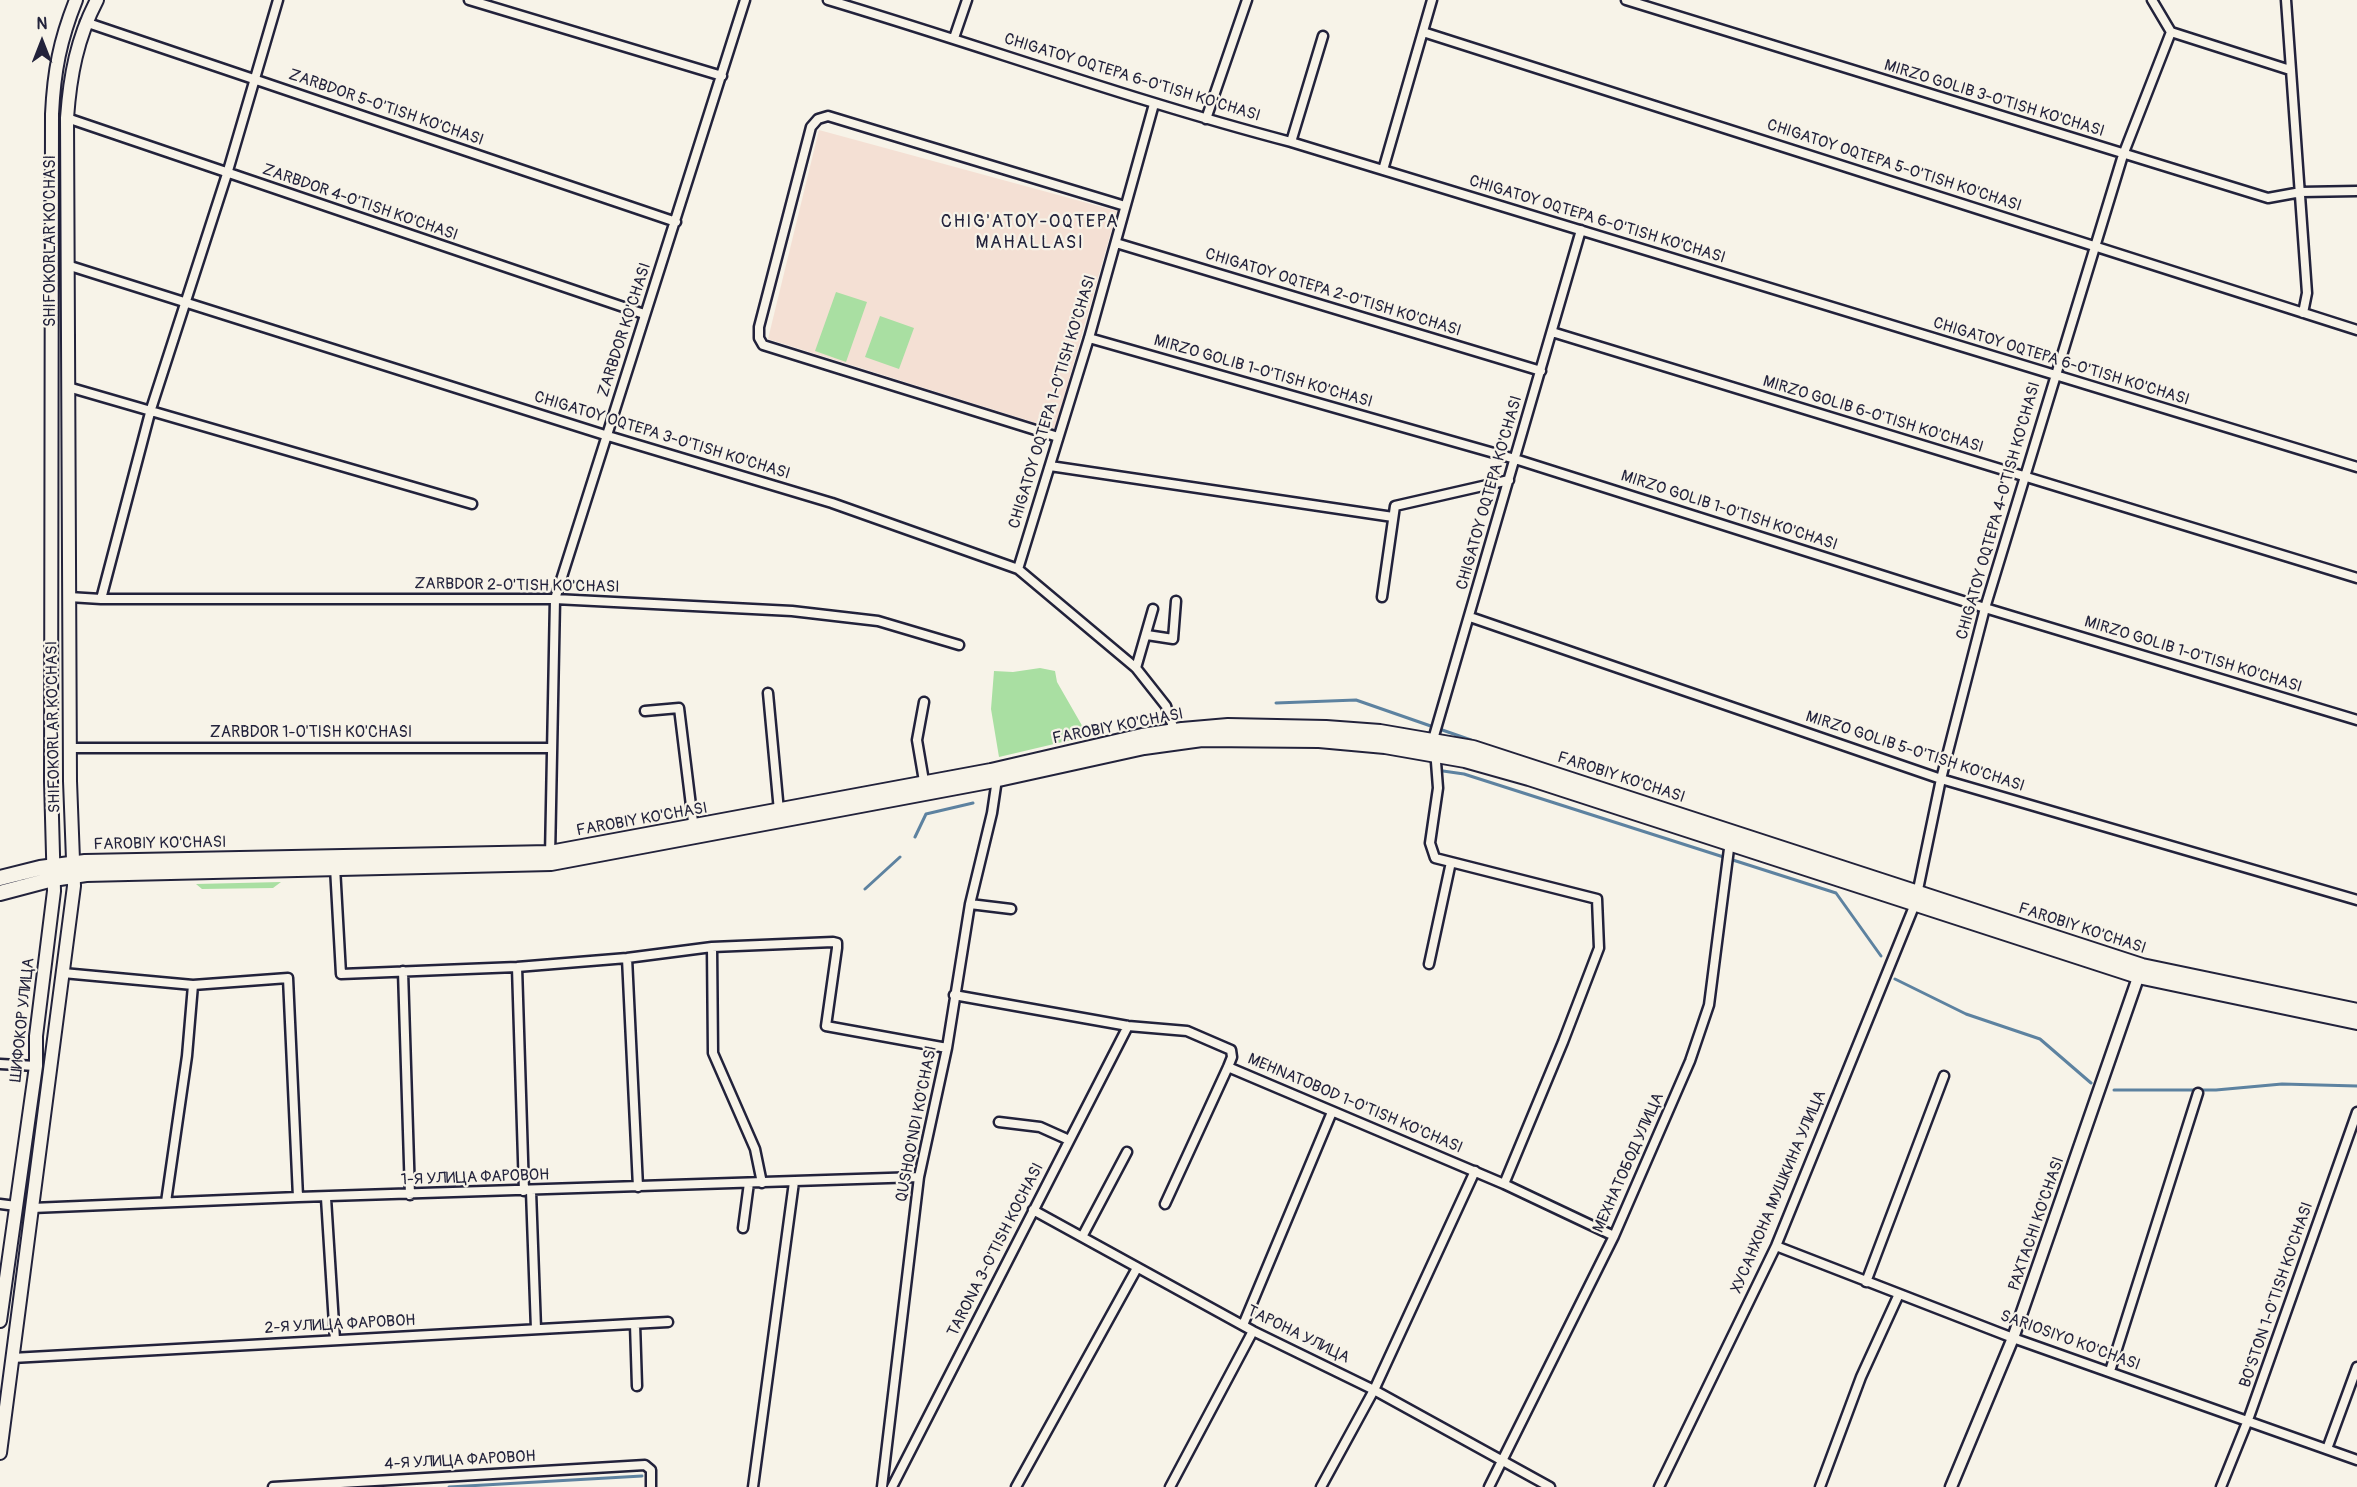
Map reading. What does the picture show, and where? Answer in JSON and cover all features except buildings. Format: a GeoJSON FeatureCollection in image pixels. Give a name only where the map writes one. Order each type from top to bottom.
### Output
{"type":"FeatureCollection","features":[{"type":"Feature","properties":{"kind":"main road","name":"SHIFOKORLAR KO'CHASI"},"geometry":{"type":"LineString","coordinates":[[53,872],[51,114],[54,72],[63,33],[76,0]]}},
{"type":"Feature","properties":{"kind":"main road","name":"SHIFOKORLAR KO'CHASI"},"geometry":{"type":"LineString","coordinates":[[0,1453],[63,973],[74,869],[70,781],[67,118],[70,75],[86,22],[97,0]]}},
{"type":"Feature","properties":{"kind":"main road","name":"FAROBIY KO'CHASI"},"geometry":{"type":"LineString","coordinates":[[74,869],[335,867],[550,858],[695,833],[1228,726],[1380,732],[1435,753],[1473,748],[1552,772],[1730,837],[2140,971],[2357,1022]]}},
{"type":"Feature","properties":{"kind":"main road"},"geometry":{"type":"LineString","coordinates":[[51,781],[70,781]]}},
{"type":"Feature","properties":{"kind":"main road","name":"FAROBIY KO'CHASI"},"geometry":{"type":"LineString","coordinates":[[695,833],[779,811],[925,788]]}},
{"type":"Feature","properties":{"kind":"main road","name":"FAROBIY KO'CHASI"},"geometry":{"type":"LineString","coordinates":[[0,878],[74,869],[550,858]]}},
{"type":"Feature","properties":{"kind":"main road","name":"FAROBIY KO'CHASI"},"geometry":{"type":"LineString","coordinates":[[0,893],[53,872]]}},
{"type":"Feature","properties":{"kind":"main road","name":"ШИФОКОР УЛИЦА"},"geometry":{"type":"LineString","coordinates":[[0,1321],[36,1066],[53,872]]}},
{"type":"Feature","properties":{"kind":"main road","name":"FAROBIY KO'CHASI"},"geometry":{"type":"LineString","coordinates":[[2140,971],[2357,1011]]}},
{"type":"Feature","properties":{"kind":"street"},"geometry":{"type":"LineString","coordinates":[[101,599],[151,409],[187,303],[278,0]]}},
{"type":"Feature","properties":{"kind":"street"},"geometry":{"type":"LineString","coordinates":[[469,0],[722,75]]}},
{"type":"Feature","properties":{"kind":"street","name":"ZARBDOR KO'CHASI"},"geometry":{"type":"LineString","coordinates":[[550,858],[555,599],[746,0]]}},
{"type":"Feature","properties":{"kind":"street","name":"CHIGATOY OQTEPA 6-O'TISH KO'CHASI"},"geometry":{"type":"LineString","coordinates":[[828,0],[954,38],[1206,120],[1383,170],[2357,468]]}},
{"type":"Feature","properties":{"kind":"street"},"geometry":{"type":"LineString","coordinates":[[954,38],[967,0]]}},
{"type":"Feature","properties":{"kind":"street"},"geometry":{"type":"LineString","coordinates":[[1206,120],[1246,2],[1236,0]]}},
{"type":"Feature","properties":{"kind":"street"},"geometry":{"type":"LineString","coordinates":[[1383,170],[1432,0]]}},
{"type":"Feature","properties":{"kind":"street","name":"MIRZO GOLIB 3-O'TISH KO'CHASI"},"geometry":{"type":"LineString","coordinates":[[1626,0],[2268,198],[2301,192],[2357,191]]}},
{"type":"Feature","properties":{"kind":"street"},"geometry":{"type":"LineString","coordinates":[[2152,0],[2171,32],[2290,70]]}},
{"type":"Feature","properties":{"kind":"street"},"geometry":{"type":"LineString","coordinates":[[2286,0],[2307,293],[2303,313]]}},
{"type":"Feature","properties":{"kind":"street","name":"ZARBDOR 5-O'TISH KO'CHASI"},"geometry":{"type":"LineString","coordinates":[[86,22],[676,222]]}},
{"type":"Feature","properties":{"kind":"street","name":"CHIGATOY OQTEPA 5-O'TISH KO'CHASI"},"geometry":{"type":"LineString","coordinates":[[1423,32],[2357,330]]}},
{"type":"Feature","properties":{"kind":"street","name":"CHIGATOY OQTEPA 4-O'TISH KO'CHASI"},"geometry":{"type":"LineString","coordinates":[[1917,898],[1941,779],[1985,608],[2123,155],[2171,32]]}},
{"type":"Feature","properties":{"kind":"street"},"geometry":{"type":"LineString","coordinates":[[1290,142],[1323,36]]}},
{"type":"Feature","properties":{"kind":"street","name":"CHIGATOY OQTEPA 1-O'TISH KO'CHASI"},"geometry":{"type":"LineString","coordinates":[[1018,569],[1089,338],[1154,104]]}},
{"type":"Feature","properties":{"kind":"street"},"geometry":{"type":"LineString","coordinates":[[1058,437],[763,345],[759,338],[759,327],[811,126],[821,117],[834,118],[1125,206]]}},
{"type":"Feature","properties":{"kind":"street","name":"ZARBDOR 4-O'TISH KO'CHASI"},"geometry":{"type":"LineString","coordinates":[[67,118],[644,314]]}},
{"type":"Feature","properties":{"kind":"street","name":"CHIGATOY OQTEPA KO'CHASI"},"geometry":{"type":"LineString","coordinates":[[1451,862],[1435,858],[1430,843],[1438,788],[1435,753],[1470,617],[1581,231]]}},
{"type":"Feature","properties":{"kind":"street","name":"CHIGATOY OQTEPA 2-O'TISH KO'CHASI"},"geometry":{"type":"LineString","coordinates":[[1116,243],[1541,371]]}},
{"type":"Feature","properties":{"kind":"street","name":"CHIGATOY OQTEPA 3-O'TISH KO'CHASI"},"geometry":{"type":"LineString","coordinates":[[67,265],[608,436],[832,503],[1018,569],[1136,668],[1166,705],[1175,736]]}},
{"type":"Feature","properties":{"kind":"street","name":"MIRZO GOLIB 6-O'TISH KO'CHASI"},"geometry":{"type":"LineString","coordinates":[[1552,332],[2357,578]]}},
{"type":"Feature","properties":{"kind":"street","name":"MIRZO GOLIB 1-O'TISH KO'CHASI"},"geometry":{"type":"LineString","coordinates":[[1089,338],[1515,459],[1985,608],[2357,720]]}},
{"type":"Feature","properties":{"kind":"street"},"geometry":{"type":"LineString","coordinates":[[68,387],[151,409],[472,504]]}},
{"type":"Feature","properties":{"kind":"street"},"geometry":{"type":"LineString","coordinates":[[1050,466],[1393,517]]}},
{"type":"Feature","properties":{"kind":"street"},"geometry":{"type":"LineString","coordinates":[[1382,597],[1393,517],[1398,503],[1509,480]]}},
{"type":"Feature","properties":{"kind":"street","name":"ZARBDOR 2-O'TISH KO'CHASI"},"geometry":{"type":"LineString","coordinates":[[69,597],[101,599],[555,599],[792,611],[852,616],[896,625],[959,645]]}},
{"type":"Feature","properties":{"kind":"street"},"geometry":{"type":"LineString","coordinates":[[1147,635],[1173,639],[1176,601]]}},
{"type":"Feature","properties":{"kind":"street"},"geometry":{"type":"LineString","coordinates":[[1136,668],[1154,609]]}},
{"type":"Feature","properties":{"kind":"street","name":"MIRZO GOLIB 5-O'TISH KO'CHASI"},"geometry":{"type":"LineString","coordinates":[[1470,617],[1941,779],[2357,900]]}},
{"type":"Feature","properties":{"kind":"street"},"geometry":{"type":"LineString","coordinates":[[768,693],[779,811]]}},
{"type":"Feature","properties":{"kind":"street"},"geometry":{"type":"LineString","coordinates":[[924,702],[917,740],[925,788]]}},
{"type":"Feature","properties":{"kind":"street"},"geometry":{"type":"LineString","coordinates":[[645,711],[680,708],[695,833]]}},
{"type":"Feature","properties":{"kind":"street","name":"ZARBDOR 1-O'TISH KO'CHASI"},"geometry":{"type":"LineString","coordinates":[[70,748],[552,748]]}},
{"type":"Feature","properties":{"kind":"street","name":"QUSHQO'NDI KO'CHASI"},"geometry":{"type":"LineString","coordinates":[[882,1487],[920,1177],[947,1048],[970,904],[992,813],[996,786],[992,775]]}},
{"type":"Feature","properties":{"kind":"street","name":"МЕХНАТОБОД УЛИЦА"},"geometry":{"type":"LineString","coordinates":[[1489,1487],[1614,1236],[1690,1061],[1709,1005],[1730,837]]}},
{"type":"Feature","properties":{"kind":"street"},"geometry":{"type":"LineString","coordinates":[[1429,964],[1451,862],[1597,899],[1599,948],[1504,1184]]}},
{"type":"Feature","properties":{"kind":"street"},"geometry":{"type":"LineString","coordinates":[[335,867],[341,974],[517,967],[627,958],[712,947],[837,943],[826,1026],[947,1048]]}},
{"type":"Feature","properties":{"kind":"street","name":"ХУСАНХОНА МУШКИНА УЛИЦА"},"geometry":{"type":"LineString","coordinates":[[1659,1487],[1776,1246],[1917,898]]}},
{"type":"Feature","properties":{"kind":"street"},"geometry":{"type":"LineString","coordinates":[[970,904],[1011,909]]}},
{"type":"Feature","properties":{"kind":"street"},"geometry":{"type":"LineString","coordinates":[[712,947],[713,1053],[754,1149],[762,1183]]}},
{"type":"Feature","properties":{"kind":"street"},"geometry":{"type":"LineString","coordinates":[[627,958],[638,1187]]}},
{"type":"Feature","properties":{"kind":"street"},"geometry":{"type":"LineString","coordinates":[[517,967],[536,1329]]}},
{"type":"Feature","properties":{"kind":"street"},"geometry":{"type":"LineString","coordinates":[[403,971],[410,1195]]}},
{"type":"Feature","properties":{"kind":"street","name":"PAXTACHI KO'CHASI"},"geometry":{"type":"LineString","coordinates":[[1951,1487],[2013,1338],[2140,971]]}},
{"type":"Feature","properties":{"kind":"street"},"geometry":{"type":"LineString","coordinates":[[63,973],[193,985],[288,978],[298,1197]]}},
{"type":"Feature","properties":{"kind":"street"},"geometry":{"type":"LineString","coordinates":[[166,1202],[187,1056],[193,985]]}},
{"type":"Feature","properties":{"kind":"street","name":"MEHNATOBOD 1-O'TISH KO'CHASI"},"geometry":{"type":"LineString","coordinates":[[954,995],[1128,1026],[1187,1031],[1202,1036],[1231,1050],[1228,1066],[1475,1171],[1614,1236]]}},
{"type":"Feature","properties":{"kind":"street","name":"TARONA 3-O'TISH KOCHASI"},"geometry":{"type":"LineString","coordinates":[[892,1487],[1128,1026]]}},
{"type":"Feature","properties":{"kind":"street"},"geometry":{"type":"LineString","coordinates":[[0,1064],[36,1066]]}},
{"type":"Feature","properties":{"kind":"street"},"geometry":{"type":"LineString","coordinates":[[1165,1204],[1228,1066]]}},
{"type":"Feature","properties":{"kind":"street"},"geometry":{"type":"LineString","coordinates":[[1866,1282],[1944,1076]]}},
{"type":"Feature","properties":{"kind":"street"},"geometry":{"type":"LineString","coordinates":[[2110,1371],[2198,1093]]}},
{"type":"Feature","properties":{"kind":"street"},"geometry":{"type":"LineString","coordinates":[[1243,1325],[1332,1112]]}},
{"type":"Feature","properties":{"kind":"street","name":"BO'STON 1-O'TISH KO'CHASI"},"geometry":{"type":"LineString","coordinates":[[2221,1487],[2248,1420],[2357,1112]]}},
{"type":"Feature","properties":{"kind":"street"},"geometry":{"type":"LineString","coordinates":[[999,1122],[1040,1126],[1069,1140]]}},
{"type":"Feature","properties":{"kind":"street"},"geometry":{"type":"LineString","coordinates":[[1082,1237],[1127,1152]]}},
{"type":"Feature","properties":{"kind":"street"},"geometry":{"type":"LineString","coordinates":[[1321,1487],[1374,1390],[1475,1171]]}},
{"type":"Feature","properties":{"kind":"street","name":"1-Я УЛИЦА ФАРОВОН"},"geometry":{"type":"LineString","coordinates":[[32,1208],[920,1177]]}},
{"type":"Feature","properties":{"kind":"street"},"geometry":{"type":"LineString","coordinates":[[753,1487],[794,1182]]}},
{"type":"Feature","properties":{"kind":"street"},"geometry":{"type":"LineString","coordinates":[[743,1228],[750,1183]]}},
{"type":"Feature","properties":{"kind":"street"},"geometry":{"type":"LineString","coordinates":[[326,1198],[335,1340]]}},
{"type":"Feature","properties":{"kind":"street"},"geometry":{"type":"LineString","coordinates":[[0,1204],[16,1206]]}},
{"type":"Feature","properties":{"kind":"street","name":"ТАРОНА УЛИЦА"},"geometry":{"type":"LineString","coordinates":[[1034,1210],[1253,1331],[1374,1390],[1550,1487]]}},
{"type":"Feature","properties":{"kind":"street","name":"SARIOSIYO KO'CHASI"},"geometry":{"type":"LineString","coordinates":[[1776,1246],[2013,1338],[2357,1460]]}},
{"type":"Feature","properties":{"kind":"street"},"geometry":{"type":"LineString","coordinates":[[1016,1487],[1137,1268]]}},
{"type":"Feature","properties":{"kind":"street"},"geometry":{"type":"LineString","coordinates":[[1820,1487],[1861,1377],[1899,1294]]}},
{"type":"Feature","properties":{"kind":"street","name":"2-Я УЛИЦА ФАРОВОН"},"geometry":{"type":"LineString","coordinates":[[12,1358],[668,1322]]}},
{"type":"Feature","properties":{"kind":"street"},"geometry":{"type":"LineString","coordinates":[[635,1324],[637,1386]]}},
{"type":"Feature","properties":{"kind":"street"},"geometry":{"type":"LineString","coordinates":[[1170,1487],[1253,1331]]}},
{"type":"Feature","properties":{"kind":"street"},"geometry":{"type":"LineString","coordinates":[[2327,1449],[2357,1367]]}},
{"type":"Feature","properties":{"kind":"street","name":"4-Я УЛИЦА ФАРОВОН"},"geometry":{"type":"LineString","coordinates":[[273,1487],[649,1466],[651,1487]]}},
{"type":"Feature","properties":{"kind":"shaded area"},"geometry":{"type":"Polygon","coordinates":[[[819,130],[1117,211],[1055,429],[768,339],[819,130]]]}},
{"type":"Feature","properties":{"kind":"green space"},"geometry":{"type":"Polygon","coordinates":[[[836,292],[867,302],[846,362],[815,351],[836,292]]]}},
{"type":"Feature","properties":{"kind":"green space"},"geometry":{"type":"Polygon","coordinates":[[[880,316],[914,328],[899,369],[865,357],[880,316]]]}},
{"type":"Feature","properties":{"kind":"green space"},"geometry":{"type":"Polygon","coordinates":[[[1040,668],[1055,671],[1057,682],[1088,736],[999,757],[991,709],[994,671],[1013,672],[1040,668]]]}},
{"type":"Feature","properties":{"kind":"green space"},"geometry":{"type":"Polygon","coordinates":[[[281,882],[273,888],[202,889],[196,884],[281,882]]]}},
{"type":"Feature","properties":{"kind":"waterway"},"geometry":{"type":"LineString","coordinates":[[1276,703],[1356,700],[1471,740]]}},
{"type":"Feature","properties":{"kind":"waterway"},"geometry":{"type":"LineString","coordinates":[[1443,771],[1464,774],[1836,893],[1881,956]]}},
{"type":"Feature","properties":{"kind":"waterway"},"geometry":{"type":"LineString","coordinates":[[915,837],[926,814],[973,803]]}},
{"type":"Feature","properties":{"kind":"waterway"},"geometry":{"type":"LineString","coordinates":[[865,889],[900,857]]}},
{"type":"Feature","properties":{"kind":"waterway"},"geometry":{"type":"LineString","coordinates":[[1895,979],[1966,1014],[2040,1039],[2091,1083]]}},
{"type":"Feature","properties":{"kind":"waterway"},"geometry":{"type":"LineString","coordinates":[[2114,1090],[2216,1090],[2282,1084],[2357,1086]]}},
{"type":"Feature","properties":{"kind":"waterway"},"geometry":{"type":"LineString","coordinates":[[449,1487],[642,1476]]}},
{"type":"Feature","properties":{"kind":"district","name":"CHIG'ATOY-OQTEPA MAHALLASI"},"geometry":{"type":"Point","coordinates":[1030,232]}}]}
